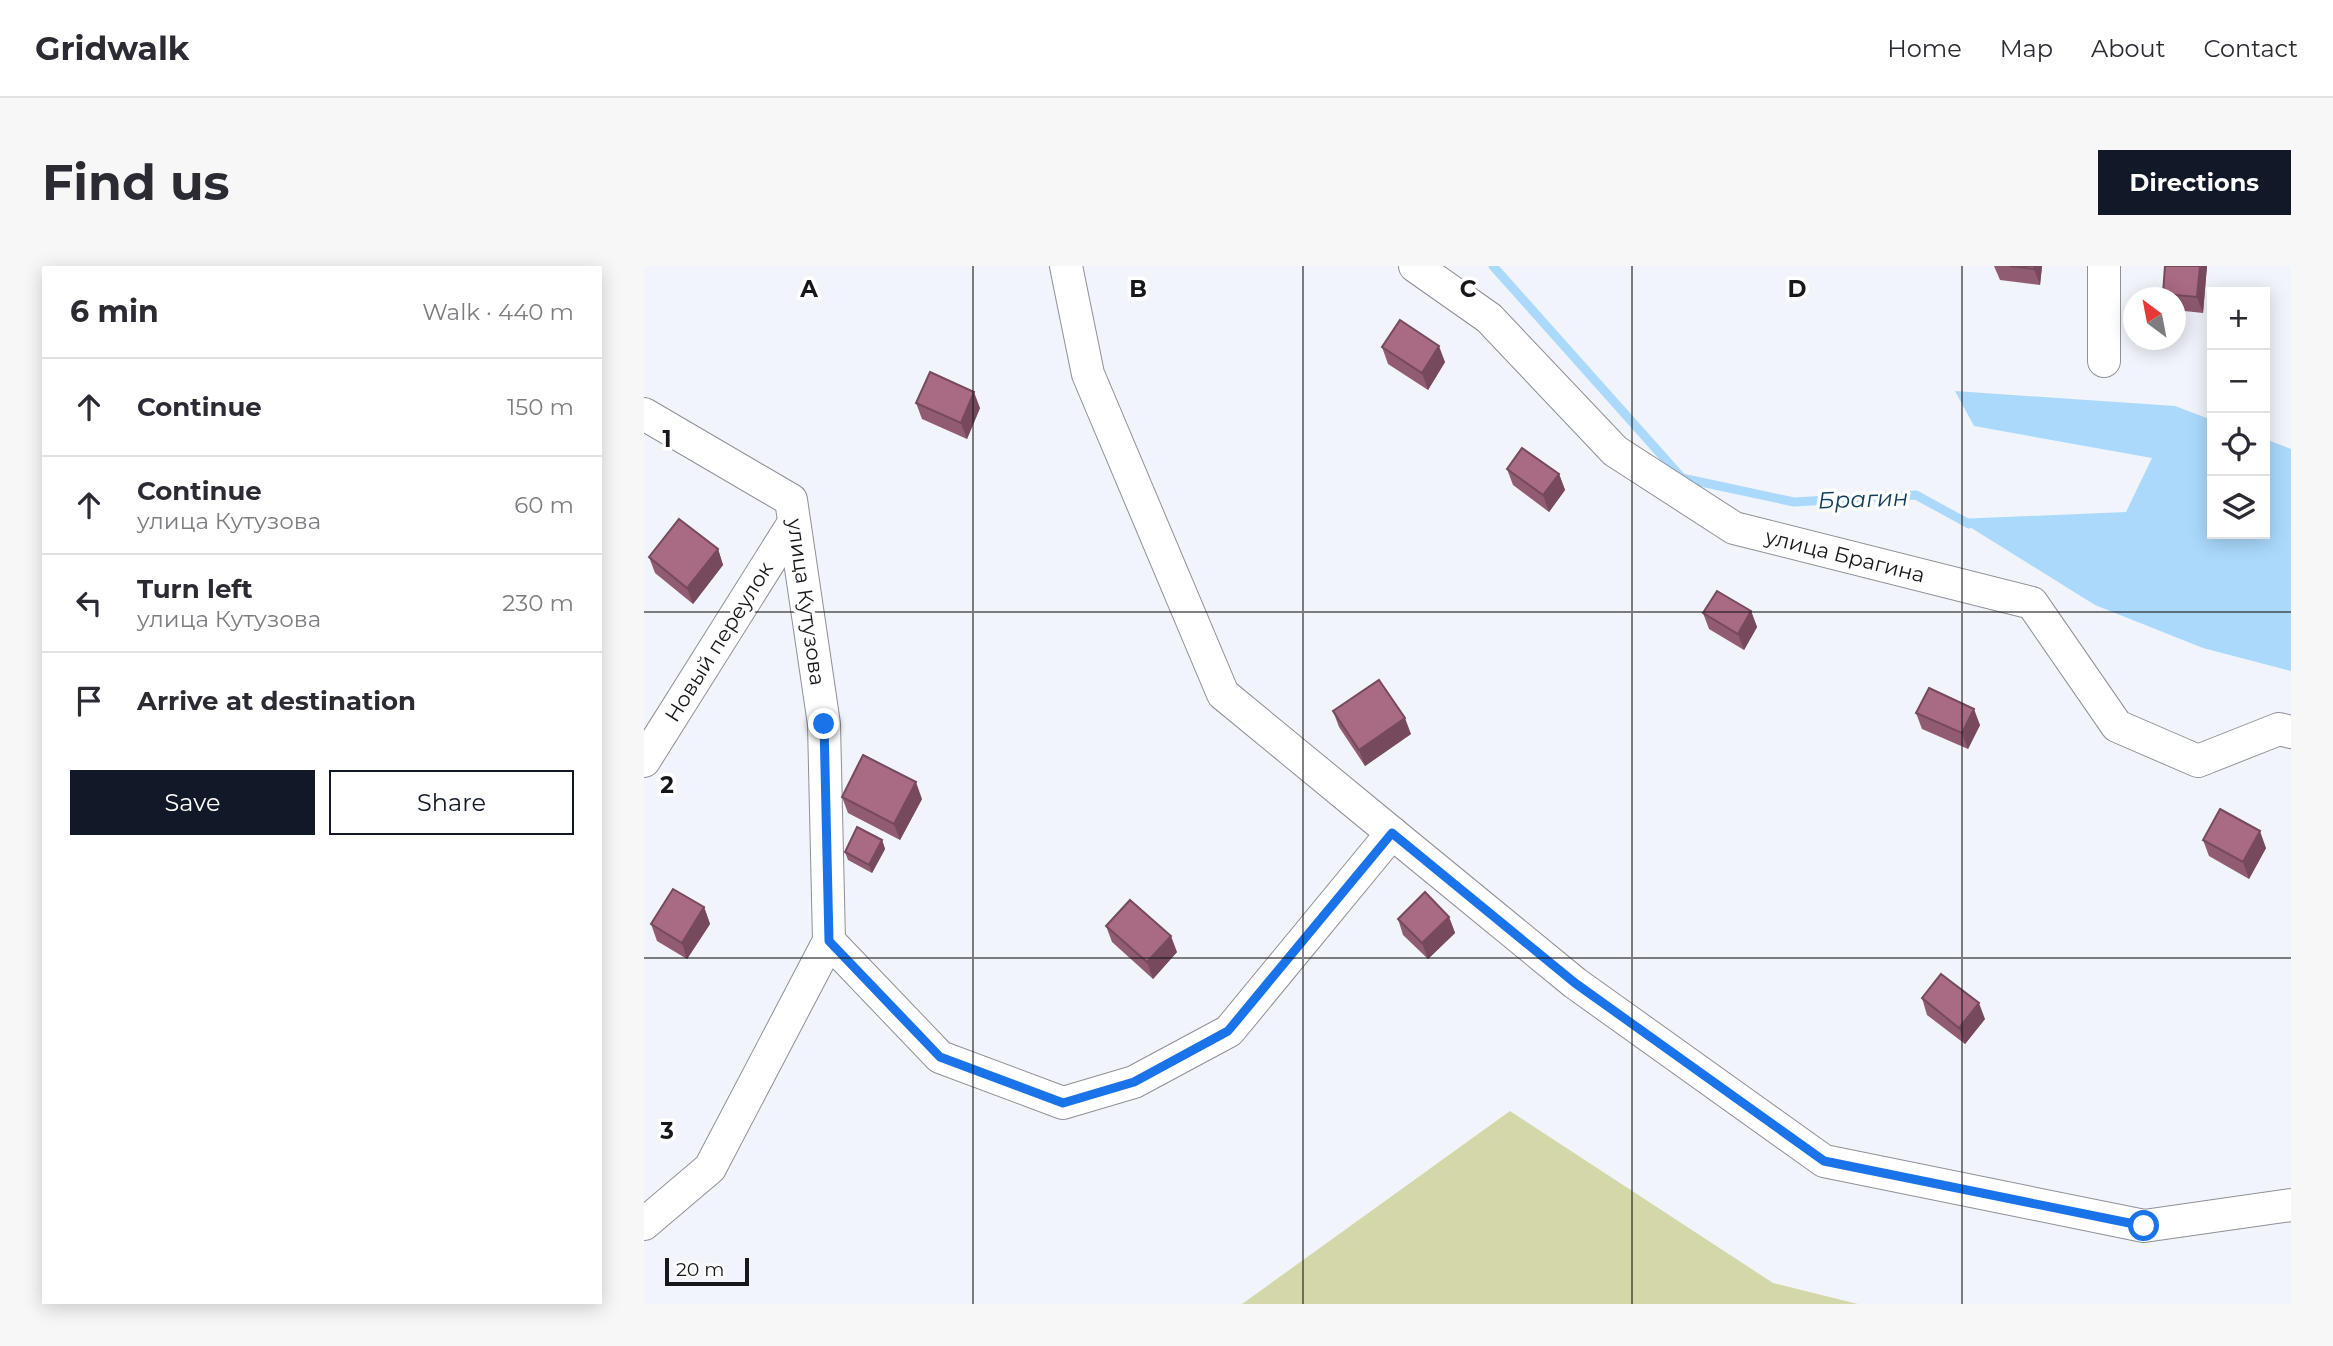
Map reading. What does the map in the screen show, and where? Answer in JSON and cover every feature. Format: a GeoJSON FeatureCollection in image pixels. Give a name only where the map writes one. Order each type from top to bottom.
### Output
{"type":"FeatureCollection","features":[{"type":"Feature","properties":{"kind":"street"},"geometry":{"type":"LineString","coordinates":[[1066,266],[1087,374],[1223,694],[1575,983],[1824,1161],[2144,1226],[2291,1205]]}},
{"type":"Feature","properties":{"kind":"street","name":"улица Брагина"},"geometry":{"type":"LineString","coordinates":[[1415,266],[1489,318],[1615,452],[1734,528],[2032,603],[2117,726],[2198,761],[2279,729],[2291,732]]}},
{"type":"Feature","properties":{"kind":"street"},"geometry":{"type":"LineString","coordinates":[[2104,266],[2104,361]]}},
{"type":"Feature","properties":{"kind":"street","name":"улица Кутузова"},"geometry":{"type":"LineString","coordinates":[[644,414],[791,500],[824,724],[829,941]]}},
{"type":"Feature","properties":{"kind":"street","name":"Новый переулок"},"geometry":{"type":"LineString","coordinates":[[644,761],[793,524]]}},
{"type":"Feature","properties":{"kind":"street"},"geometry":{"type":"LineString","coordinates":[[644,1224],[710,1168],[829,941],[940,1057],[1063,1103],[1134,1082],[1228,1031],[1392,833]]}},
{"type":"Feature","properties":{"kind":"green space"},"geometry":{"type":"Polygon","coordinates":[[[1510,1111],[1773,1283],[1858,1304],[1242,1304],[1510,1111]]]}},
{"type":"Feature","properties":{"kind":"water"},"geometry":{"type":"Polygon","coordinates":[[[1955,391],[2175,406],[2207,418],[2207,539],[2270,539],[2270,441],[2291,449],[2291,671],[2203,648],[2095,605],[1957,519],[2126,512],[2152,458],[1974,426],[1955,391]]]}},
{"type":"Feature","properties":{"kind":"building"},"geometry":{"type":"Polygon","coordinates":[[[2010,266],[2034,266],[2034,269],[2010,266]]]}},
{"type":"Feature","properties":{"kind":"building"},"geometry":{"type":"Polygon","coordinates":[[[2165,266],[2200,266],[2197,297],[2186,296],[2186,287],[2164,287],[2165,266]]]}},
{"type":"Feature","properties":{"kind":"building"},"geometry":{"type":"Polygon","coordinates":[[[1400,320],[1439,346],[1422,373],[1382,347],[1400,320]]]}},
{"type":"Feature","properties":{"kind":"building"},"geometry":{"type":"Polygon","coordinates":[[[930,372],[974,392],[961,423],[916,403],[930,372]]]}},
{"type":"Feature","properties":{"kind":"building"},"geometry":{"type":"Polygon","coordinates":[[[1522,448],[1559,474],[1543,495],[1507,469],[1522,448]]]}},
{"type":"Feature","properties":{"kind":"building"},"geometry":{"type":"Polygon","coordinates":[[[679,519],[718,549],[687,588],[649,557],[679,519]]]}},
{"type":"Feature","properties":{"kind":"building"},"geometry":{"type":"Polygon","coordinates":[[[1717,591],[1751,611],[1738,634],[1703,613],[1717,591]]]}},
{"type":"Feature","properties":{"kind":"building"},"geometry":{"type":"Polygon","coordinates":[[[1379,680],[1405,718],[1359,750],[1333,711],[1379,680]]]}},
{"type":"Feature","properties":{"kind":"building"},"geometry":{"type":"Polygon","coordinates":[[[1929,688],[1974,709],[1962,733],[1916,713],[1929,688]]]}},
{"type":"Feature","properties":{"kind":"building"},"geometry":{"type":"Polygon","coordinates":[[[863,755],[916,782],[894,824],[842,797],[863,755]]]}},
{"type":"Feature","properties":{"kind":"building"},"geometry":{"type":"Polygon","coordinates":[[[2220,809],[2260,831],[2243,862],[2203,840],[2220,809]]]}},
{"type":"Feature","properties":{"kind":"building"},"geometry":{"type":"Polygon","coordinates":[[[857,827],[882,840],[869,865],[845,852],[857,827]]]}},
{"type":"Feature","properties":{"kind":"building"},"geometry":{"type":"Polygon","coordinates":[[[673,889],[704,907],[682,943],[651,924],[673,889]]]}},
{"type":"Feature","properties":{"kind":"building"},"geometry":{"type":"Polygon","coordinates":[[[1425,892],[1449,917],[1422,943],[1398,919],[1425,892]]]}},
{"type":"Feature","properties":{"kind":"building"},"geometry":{"type":"Polygon","coordinates":[[[1130,900],[1171,936],[1147,962],[1106,926],[1130,900]]]}},
{"type":"Feature","properties":{"kind":"building"},"geometry":{"type":"Polygon","coordinates":[[[1941,974],[1979,1003],[1959,1028],[1922,998],[1941,974]]]}},
{"type":"Feature","properties":{"kind":"waterway","name":"Брагин"},"geometry":{"type":"LineString","coordinates":[[1493,266],[1682,478],[1794,502],[1916,495],[1969,524]]}},
{"type":"Feature","properties":{"kind":"route"},"geometry":{"type":"LineString","coordinates":[[824,724],[829,941],[940,1057],[1063,1103],[1134,1082],[1228,1031],[1392,833],[1575,983],[1824,1161],[2144,1226]]}}]}
